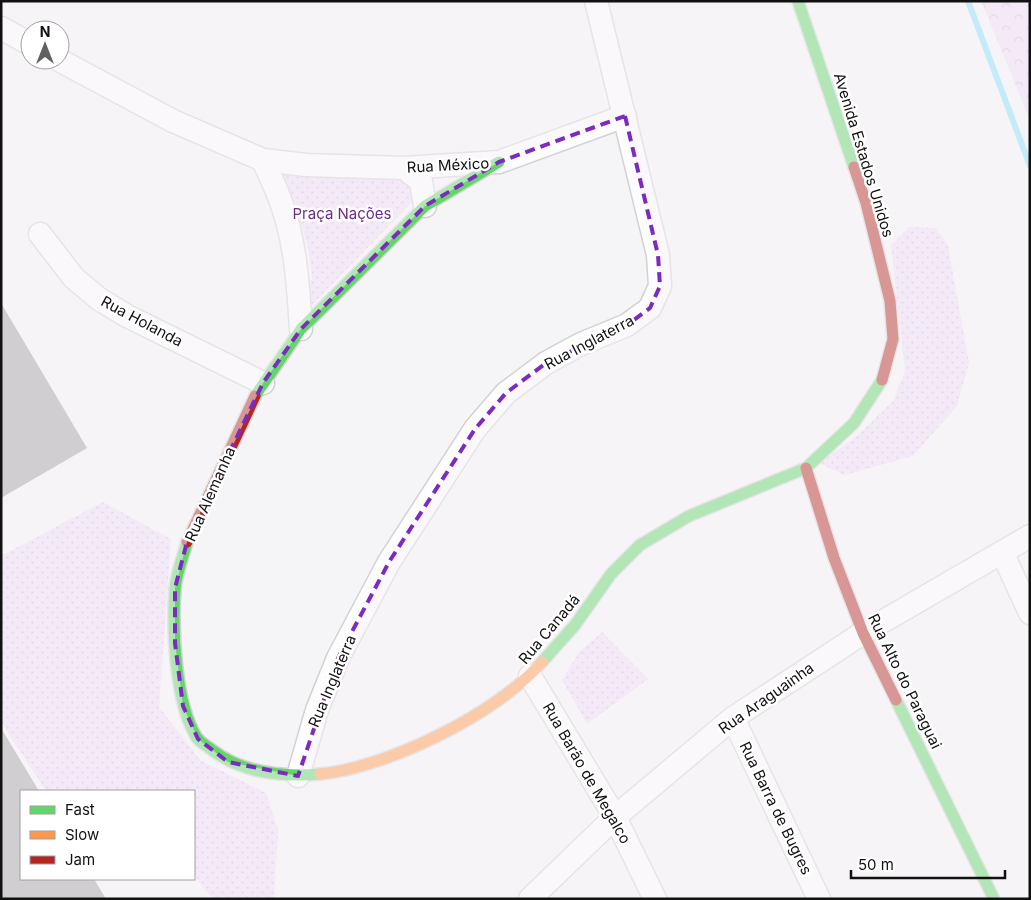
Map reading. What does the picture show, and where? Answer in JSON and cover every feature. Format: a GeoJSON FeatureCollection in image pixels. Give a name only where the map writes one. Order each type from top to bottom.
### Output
{"type":"FeatureCollection","features":[{"type":"Feature","properties":{"kind":"street","name":"Rua Inglaterra"},"geometry":{"type":"LineString","coordinates":[[298,776],[318,710],[338,658],[390,562],[475,428],[506,393],[546,363],[581,344],[627,325],[650,308],[660,286],[658,254],[626,116],[596,1]]}},
{"type":"Feature","properties":{"kind":"street","name":"Avenida Estados Unidos"},"geometry":{"type":"LineString","coordinates":[[798,1],[866,203],[890,301],[893,339],[881,385],[854,424],[806,468]]}},
{"type":"Feature","properties":{"kind":"street"},"geometry":{"type":"LineString","coordinates":[[1,28],[20,38]]}},
{"type":"Feature","properties":{"kind":"street","name":"Rua México"},"geometry":{"type":"LineString","coordinates":[[70,66],[173,121],[262,160],[306,165],[404,168],[499,162],[626,116]]}},
{"type":"Feature","properties":{"kind":"street"},"geometry":{"type":"LineString","coordinates":[[262,160],[281,202],[291,235],[297,275],[301,329]]}},
{"type":"Feature","properties":{"kind":"street","name":"Rua Alemanha"},"geometry":{"type":"LineString","coordinates":[[298,776],[264,772],[228,762],[198,739],[183,706],[175,643],[176,588],[188,538],[253,399],[301,329],[425,206],[499,162]]}},
{"type":"Feature","properties":{"kind":"street"},"geometry":{"type":"LineString","coordinates":[[404,168],[421,181],[425,206]]}},
{"type":"Feature","properties":{"kind":"street","name":"Rua Holanda"},"geometry":{"type":"LineString","coordinates":[[40,234],[74,278],[99,299],[127,316],[263,383]]}},
{"type":"Feature","properties":{"kind":"street","name":"Rua Alto do Paraguai"},"geometry":{"type":"LineString","coordinates":[[806,468],[834,558],[863,633],[994,899]]}},
{"type":"Feature","properties":{"kind":"street","name":"Rua Canadá"},"geometry":{"type":"LineString","coordinates":[[298,776],[331,773],[364,765],[424,742],[495,703],[530,676],[576,625],[611,574],[640,545],[689,516],[806,468]]}},
{"type":"Feature","properties":{"kind":"street","name":"Rua Araguainha"},"geometry":{"type":"LineString","coordinates":[[530,899],[615,817],[733,718],[863,633],[1030,536]]}},
{"type":"Feature","properties":{"kind":"street"},"geometry":{"type":"LineString","coordinates":[[1002,552],[1030,612]]}},
{"type":"Feature","properties":{"kind":"street","name":"Rua Barão de Megalco"},"geometry":{"type":"LineString","coordinates":[[530,676],[615,817],[655,899]]}},
{"type":"Feature","properties":{"kind":"street","name":"Rua Barra de Bugres"},"geometry":{"type":"LineString","coordinates":[[733,718],[819,899]]}},
{"type":"Feature","properties":{"kind":"highlighted area"},"geometry":{"type":"Polygon","coordinates":[[[625,116],[658,255],[660,286],[650,308],[627,325],[546,363],[506,393],[475,429],[389,562],[338,658],[298,776],[228,762],[198,739],[183,706],[175,643],[175,588],[188,538],[263,383],[301,329],[425,206],[499,162],[625,116]]]}},
{"type":"Feature","properties":{"kind":"green space"},"geometry":{"type":"Polygon","coordinates":[[[981,1],[1030,1],[1030,120],[981,1]]]}},
{"type":"Feature","properties":{"kind":"green space","name":"Praça Nações"},"geometry":{"type":"Polygon","coordinates":[[[283,171],[405,179],[417,197],[306,311],[312,276],[307,242],[283,171]]]}},
{"type":"Feature","properties":{"kind":"green space"},"geometry":{"type":"Polygon","coordinates":[[[909,227],[936,228],[948,246],[969,362],[957,406],[913,456],[844,475],[819,463],[857,436],[893,401],[905,371],[891,245],[909,227]]]}},
{"type":"Feature","properties":{"kind":"green space"},"geometry":{"type":"Polygon","coordinates":[[[103,502],[171,539],[159,707],[200,760],[266,793],[278,830],[274,899],[212,899],[195,876],[195,790],[45,790],[1,722],[1,556],[103,502]]]}},
{"type":"Feature","properties":{"kind":"green space"},"geometry":{"type":"Polygon","coordinates":[[[602,632],[648,679],[587,724],[562,680],[579,652],[602,632]]]}},
{"type":"Feature","properties":{"kind":"building"},"geometry":{"type":"Polygon","coordinates":[[[1,303],[87,448],[1,498],[1,303]]]}},
{"type":"Feature","properties":{"kind":"building"},"geometry":{"type":"Polygon","coordinates":[[[1,728],[38,790],[20,790],[20,880],[95,880],[106,899],[1,899],[1,728]]]}},
{"type":"Feature","properties":{"kind":"waterway"},"geometry":{"type":"LineString","coordinates":[[968,1],[1030,166]]}},
{"type":"Feature","properties":{"kind":"traffic: fast"},"geometry":{"type":"LineString","coordinates":[[798,1],[854,167]]}},
{"type":"Feature","properties":{"kind":"traffic: fast"},"geometry":{"type":"LineString","coordinates":[[255,396],[301,329],[425,206],[499,162]]}},
{"type":"Feature","properties":{"kind":"traffic: fast"},"geometry":{"type":"LineString","coordinates":[[542,662],[575,625],[611,574],[640,545],[689,516],[806,468],[854,423],[882,380]]}},
{"type":"Feature","properties":{"kind":"traffic: fast"},"geometry":{"type":"LineString","coordinates":[[187,542],[176,583],[174,605],[175,645],[184,706],[197,738],[224,758],[236,764],[263,772],[292,775],[320,774]]}},
{"type":"Feature","properties":{"kind":"traffic: fast"},"geometry":{"type":"LineString","coordinates":[[896,700],[994,899]]}},
{"type":"Feature","properties":{"kind":"traffic: slow"},"geometry":{"type":"LineString","coordinates":[[320,774],[347,770],[377,761],[440,735],[498,700],[523,681],[542,662]]}},
{"type":"Feature","properties":{"kind":"traffic: jam"},"geometry":{"type":"LineString","coordinates":[[854,167],[866,203],[890,301],[893,339],[882,380]]}},
{"type":"Feature","properties":{"kind":"traffic: jam"},"geometry":{"type":"LineString","coordinates":[[187,542],[255,396]]}},
{"type":"Feature","properties":{"kind":"traffic: jam"},"geometry":{"type":"LineString","coordinates":[[806,468],[834,558],[863,633],[896,700]]}}]}
